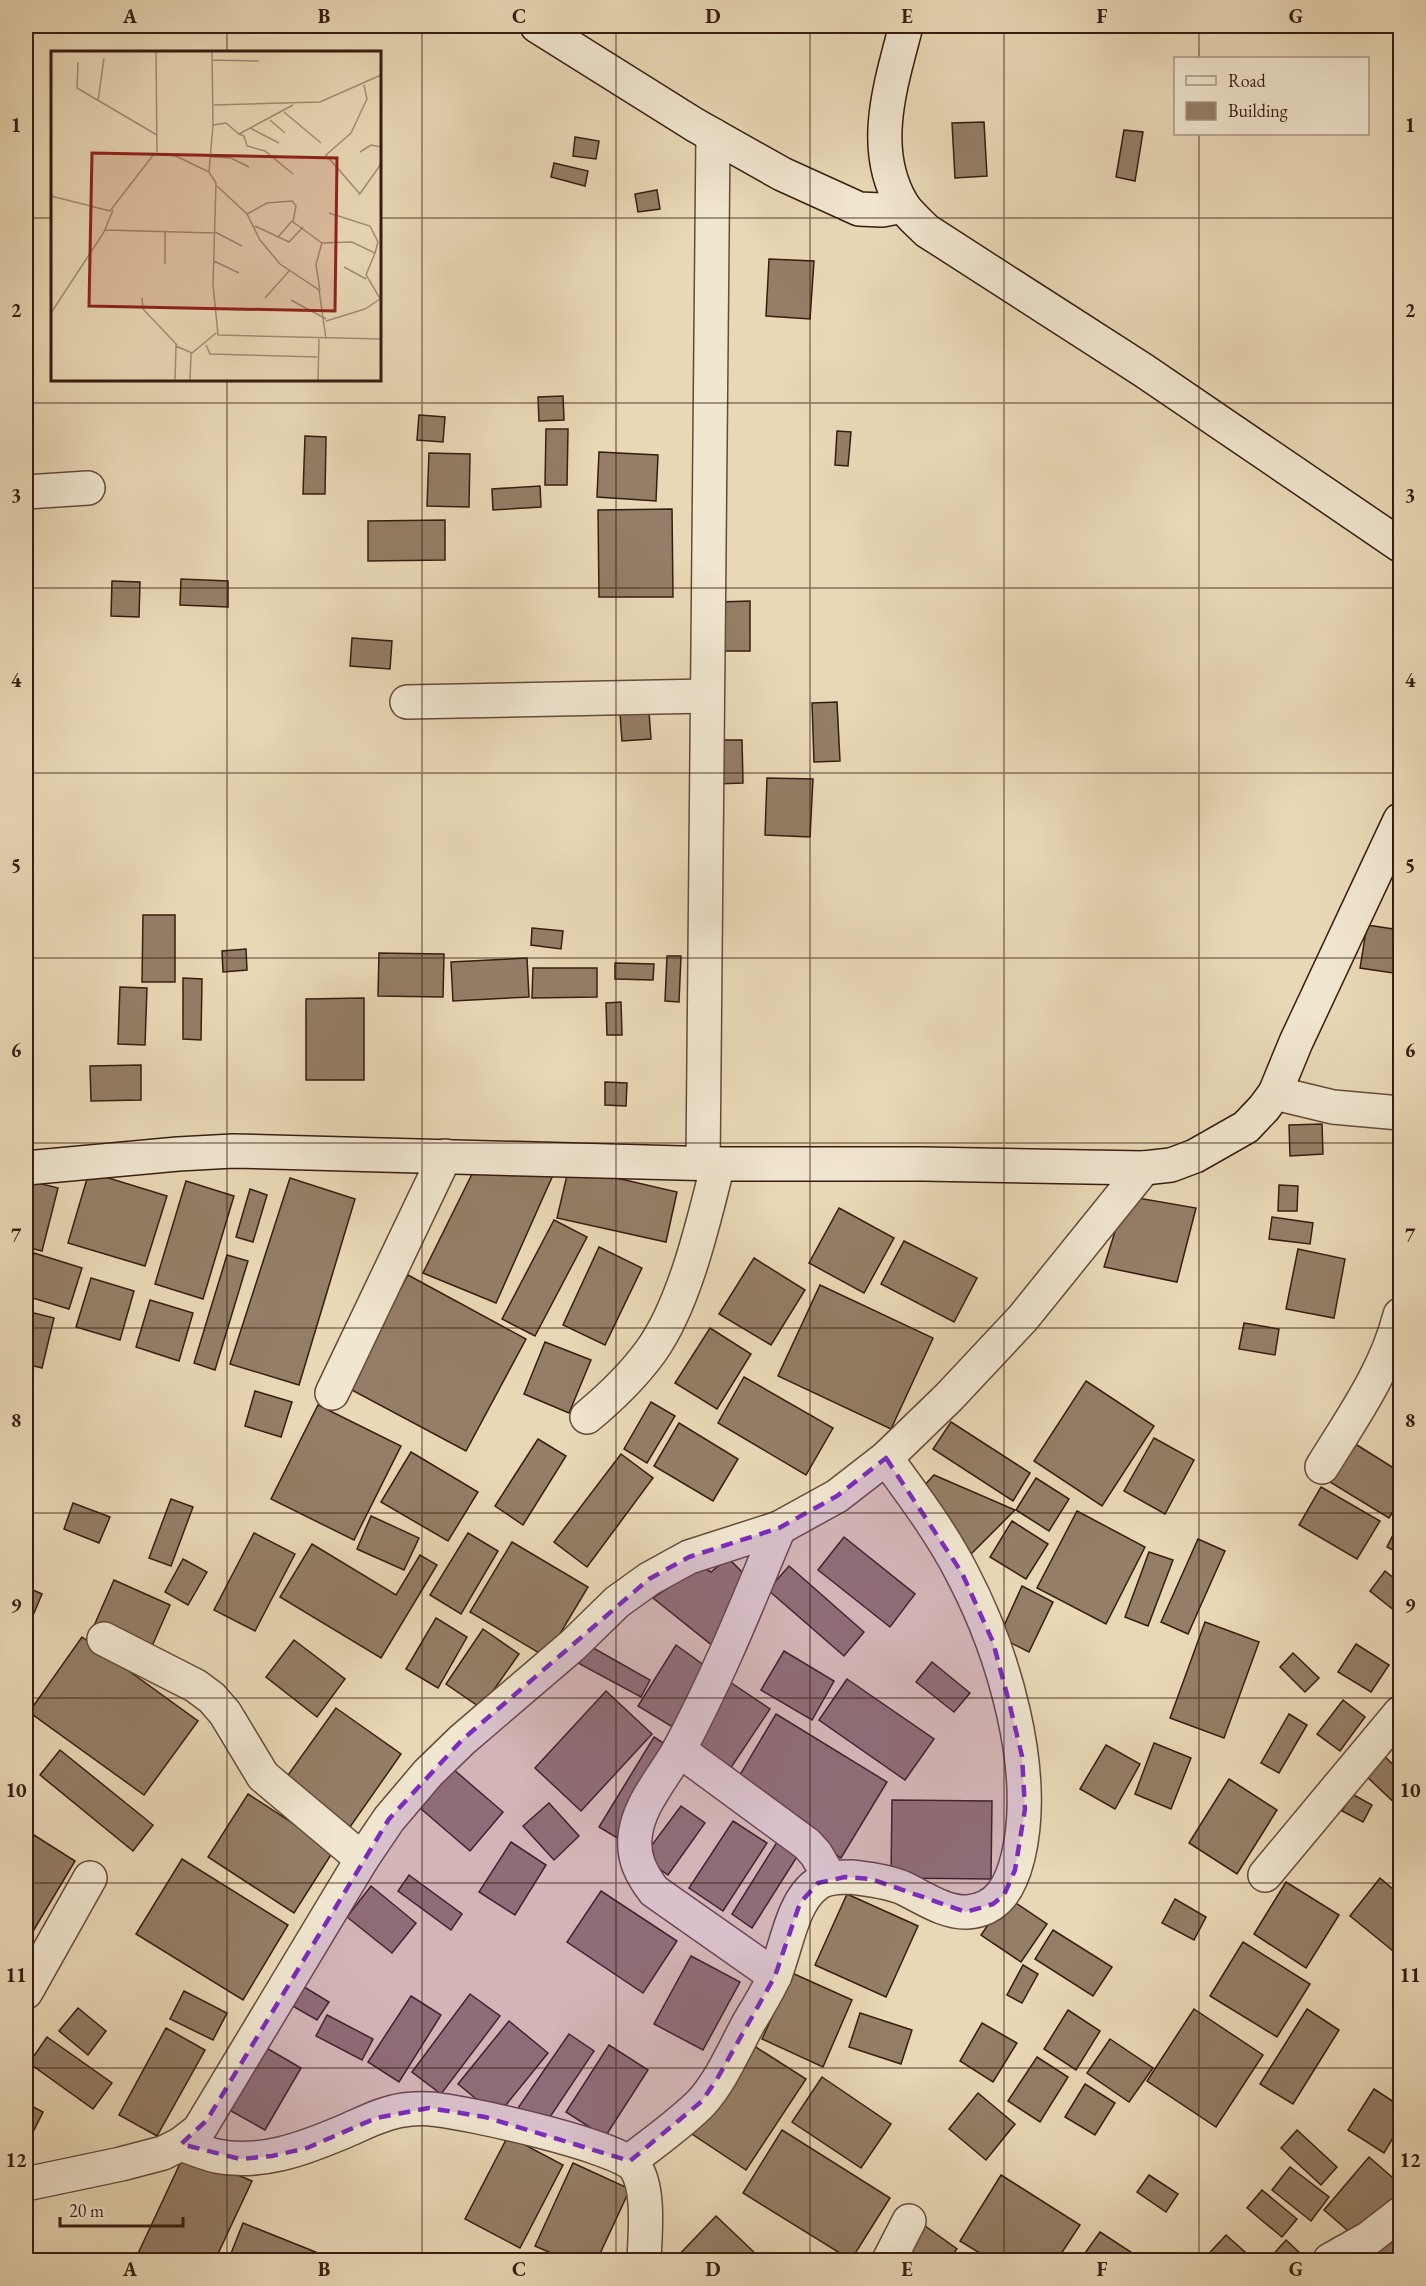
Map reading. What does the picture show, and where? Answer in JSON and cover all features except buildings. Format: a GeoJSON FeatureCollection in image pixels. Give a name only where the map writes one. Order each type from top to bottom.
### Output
{"type":"FeatureCollection","features":[{"type":"Feature","properties":{"kind":"street"},"geometry":{"type":"LineString","coordinates":[[537,26],[713,135],[782,174],[859,209],[882,210],[903,206]]}},
{"type":"Feature","properties":{"kind":"street"},"geometry":{"type":"LineString","coordinates":[[906,26],[896,63],[883,133],[891,182],[903,206],[927,231],[1143,370],[1401,545]]}},
{"type":"Feature","properties":{"kind":"street"},"geometry":{"type":"LineString","coordinates":[[587,1417],[619,1390],[652,1349],[672,1312],[696,1245],[710,1164],[707,696],[713,135]]}},
{"type":"Feature","properties":{"kind":"street"},"geometry":{"type":"LineString","coordinates":[[26,492],[88,488]]}},
{"type":"Feature","properties":{"kind":"street"},"geometry":{"type":"LineString","coordinates":[[407,702],[707,696]]}},
{"type":"Feature","properties":{"kind":"street"},"geometry":{"type":"LineString","coordinates":[[26,1168],[233,1151],[710,1164],[923,1164],[1144,1168],[1172,1165],[1223,1142],[1246,1127],[1275,1093],[1296,1042],[1401,820]]}},
{"type":"Feature","properties":{"kind":"street"},"geometry":{"type":"LineString","coordinates":[[1275,1093],[1333,1107],[1401,1113]]}},
{"type":"Feature","properties":{"kind":"street"},"geometry":{"type":"LineString","coordinates":[[332,1394],[445,1156]]}},
{"type":"Feature","properties":{"kind":"street"},"geometry":{"type":"LineString","coordinates":[[26,2184],[163,2153],[181,2144],[199,2130],[362,1859],[389,1819],[428,1773],[462,1740],[573,1645],[617,1602],[649,1579],[689,1557],[779,1528],[837,1496],[886,1458],[949,1397],[1023,1317],[1144,1168]]}},
{"type":"Feature","properties":{"kind":"street"},"geometry":{"type":"LineString","coordinates":[[1322,1467],[1374,1381],[1387,1354],[1401,1315]]}},
{"type":"Feature","properties":{"kind":"street"},"geometry":{"type":"LineString","coordinates":[[630,2161],[674,2127],[702,2101],[717,2079],[775,1976],[800,1903],[818,1883],[830,1878],[871,1879],[899,1886],[945,1908],[966,1912],[993,1904],[1004,1895],[1015,1870],[1025,1809],[1022,1756],[993,1642],[962,1573],[930,1521],[886,1458]]}},
{"type":"Feature","properties":{"kind":"street"},"geometry":{"type":"LineString","coordinates":[[775,1976],[654,1891],[642,1876],[634,1855],[635,1835],[641,1815],[661,1776],[679,1750],[735,1634],[779,1528]]}},
{"type":"Feature","properties":{"kind":"street"},"geometry":{"type":"LineString","coordinates":[[104,1639],[196,1686],[212,1698],[225,1713],[263,1776],[362,1859]]}},
{"type":"Feature","properties":{"kind":"street"},"geometry":{"type":"LineString","coordinates":[[1265,1875],[1401,1713]]}},
{"type":"Feature","properties":{"kind":"street"},"geometry":{"type":"LineString","coordinates":[[679,1750],[807,1844],[816,1854],[830,1878]]}},
{"type":"Feature","properties":{"kind":"street"},"geometry":{"type":"LineString","coordinates":[[26,1992],[90,1878]]}},
{"type":"Feature","properties":{"kind":"street"},"geometry":{"type":"LineString","coordinates":[[181,2144],[214,2156],[240,2159],[272,2156],[307,2148],[376,2118],[401,2110],[429,2108],[485,2117],[597,2148],[630,2161],[642,2182],[645,2215],[644,2260]]}},
{"type":"Feature","properties":{"kind":"street"},"geometry":{"type":"LineString","coordinates":[[1330,2260],[1369,2238],[1401,2214]]}},
{"type":"Feature","properties":{"kind":"street"},"geometry":{"type":"LineString","coordinates":[[889,2260],[909,2221]]}},
{"type":"Feature","properties":{"kind":"highlighted area"},"geometry":{"type":"Polygon","coordinates":[[[886,1458],[962,1573],[993,1642],[1022,1756],[1025,1809],[1015,1870],[1004,1895],[993,1904],[966,1912],[871,1879],[845,1877],[818,1883],[800,1903],[775,1976],[717,2079],[702,2101],[630,2161],[485,2117],[429,2108],[376,2118],[307,2148],[272,2156],[240,2159],[181,2144],[207,2120],[389,1819],[462,1740],[649,1579],[689,1557],[779,1528],[837,1496],[886,1458]]]}}]}
